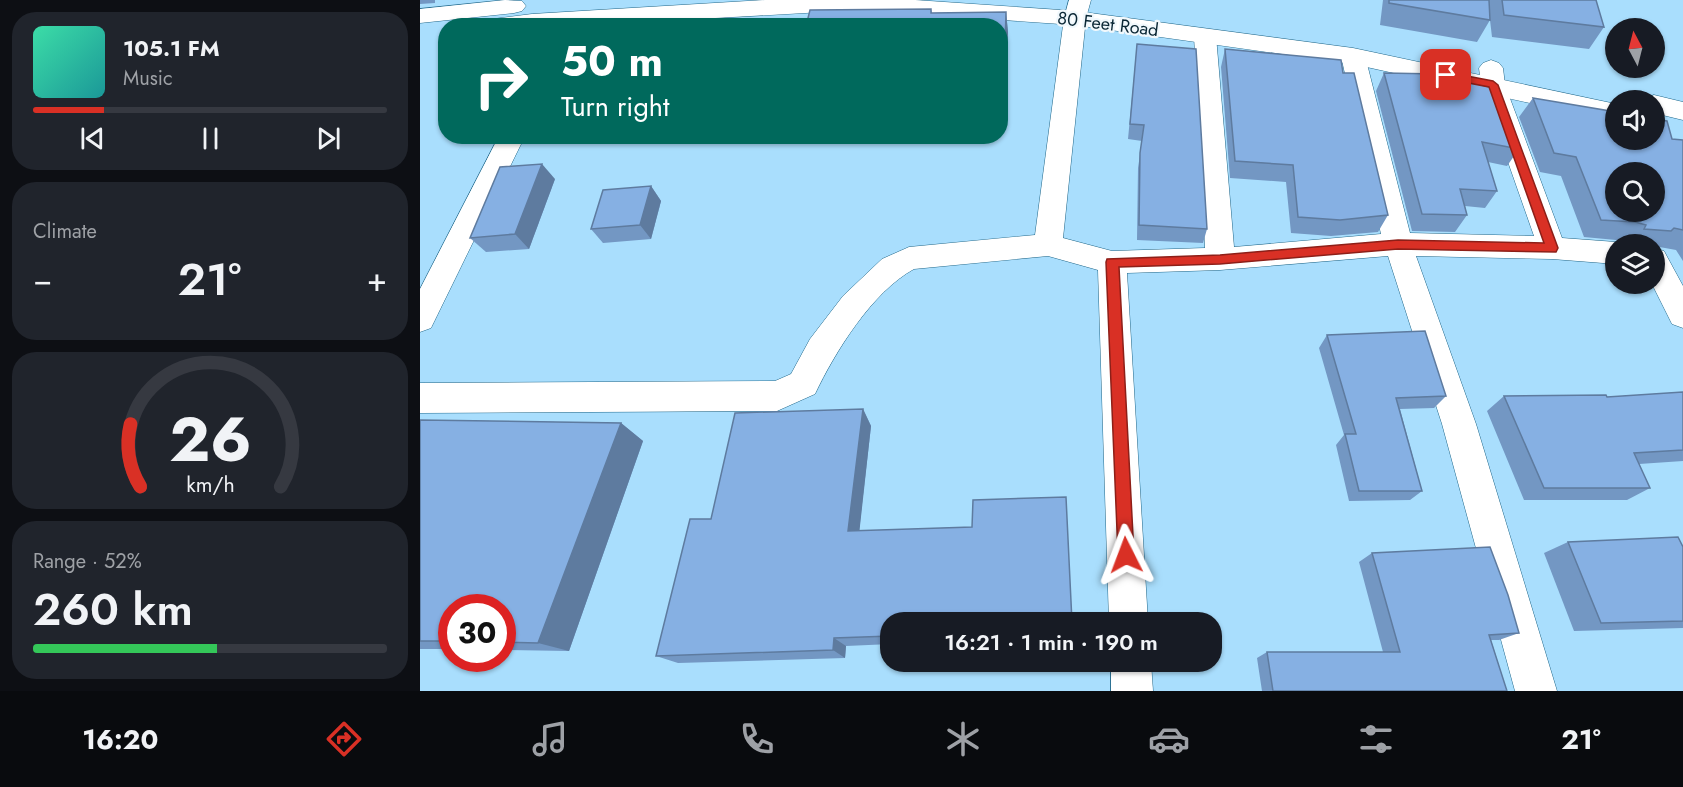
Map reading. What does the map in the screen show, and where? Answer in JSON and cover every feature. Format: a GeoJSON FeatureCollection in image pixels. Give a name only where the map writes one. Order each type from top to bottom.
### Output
{"type":"FeatureCollection","features":[{"type":"Feature","properties":{"kind":"main road","name":"80 Feet Road"},"geometry":{"type":"LineString","coordinates":[[513,18],[588,0]]}},
{"type":"Feature","properties":{"kind":"main road","name":"80 Feet Road"},"geometry":{"type":"LineString","coordinates":[[420,16],[869,2],[1162,10],[1356,40],[1492,76],[1605,110]]}},
{"type":"Feature","properties":{"kind":"main road","name":"80 Feet Road"},"geometry":{"type":"LineString","coordinates":[[1078,6],[1205,36],[1492,76],[1605,95]]}},
{"type":"Feature","properties":{"kind":"main road"},"geometry":{"type":"LineString","coordinates":[[420,32],[438,31]]}},
{"type":"Feature","properties":{"kind":"street"},"geometry":{"type":"LineString","coordinates":[[1048,245],[1078,6]]}},
{"type":"Feature","properties":{"kind":"street"},"geometry":{"type":"LineString","coordinates":[[1205,36],[1220,260]]}},
{"type":"Feature","properties":{"kind":"street"},"geometry":{"type":"LineString","coordinates":[[1353,56],[1398,244],[1459,424],[1536,691]]}},
{"type":"Feature","properties":{"kind":"street"},"geometry":{"type":"LineString","coordinates":[[1492,76],[1552,248]]}},
{"type":"Feature","properties":{"kind":"street"},"geometry":{"type":"LineString","coordinates":[[420,320],[508,144]]}},
{"type":"Feature","properties":{"kind":"street"},"geometry":{"type":"LineString","coordinates":[[420,398],[777,396],[803,384],[821,348],[854,305],[892,267],[909,258],[1048,245],[1112,262],[1220,260],[1398,244],[1552,248],[1605,252]]}},
{"type":"Feature","properties":{"kind":"street"},"geometry":{"type":"LineString","coordinates":[[1665,258],[1683,257]]}},
{"type":"Feature","properties":{"kind":"street"},"geometry":{"type":"LineString","coordinates":[[1112,262],[1129,612]]}},
{"type":"Feature","properties":{"kind":"street"},"geometry":{"type":"LineString","coordinates":[[1665,280],[1683,315]]}},
{"type":"Feature","properties":{"kind":"street"},"geometry":{"type":"LineString","coordinates":[[1131,672],[1132,691]]}},
{"type":"Feature","properties":{"kind":"building"},"geometry":{"type":"Polygon","coordinates":[[[1389,0],[1489,0],[1490,20],[1389,3],[1389,0]]]}},
{"type":"Feature","properties":{"kind":"building"},"geometry":{"type":"Polygon","coordinates":[[[1502,0],[1596,0],[1604,27],[1504,15],[1502,0]]]}},
{"type":"Feature","properties":{"kind":"building"},"geometry":{"type":"Polygon","coordinates":[[[931,9],[931,13],[1006,12],[1006,18],[808,18],[810,10],[931,9]]]}},
{"type":"Feature","properties":{"kind":"building"},"geometry":{"type":"Polygon","coordinates":[[[1137,44],[1196,49],[1207,229],[1139,225],[1140,153],[1144,125],[1130,124],[1137,44]]]}},
{"type":"Feature","properties":{"kind":"building"},"geometry":{"type":"Polygon","coordinates":[[[1225,49],[1341,60],[1343,73],[1354,73],[1388,215],[1340,220],[1298,217],[1293,165],[1235,161],[1225,49]]]}},
{"type":"Feature","properties":{"kind":"building"},"geometry":{"type":"Polygon","coordinates":[[[1384,73],[1438,74],[1497,89],[1519,149],[1482,142],[1497,191],[1460,189],[1467,215],[1422,214],[1384,73]]]}},
{"type":"Feature","properties":{"kind":"building"},"geometry":{"type":"Polygon","coordinates":[[[1533,98],[1605,110],[1605,150],[1665,150],[1665,121],[1667,121],[1672,139],[1683,140],[1683,230],[1644,229],[1646,225],[1635,222],[1665,222],[1665,162],[1605,162],[1605,220],[1601,220],[1576,157],[1554,153],[1533,98]]]}},
{"type":"Feature","properties":{"kind":"building"},"geometry":{"type":"Polygon","coordinates":[[[542,164],[515,234],[470,238],[500,167],[542,164]]]}},
{"type":"Feature","properties":{"kind":"building"},"geometry":{"type":"Polygon","coordinates":[[[651,186],[640,225],[591,229],[603,190],[651,186]]]}},
{"type":"Feature","properties":{"kind":"building"},"geometry":{"type":"Polygon","coordinates":[[[1425,331],[1446,396],[1396,398],[1422,491],[1359,491],[1345,434],[1356,434],[1327,335],[1425,331]]]}},
{"type":"Feature","properties":{"kind":"building"},"geometry":{"type":"Polygon","coordinates":[[[1683,392],[1683,450],[1634,453],[1650,488],[1544,488],[1504,396],[1606,395],[1607,397],[1683,392]]]}},
{"type":"Feature","properties":{"kind":"building"},"geometry":{"type":"Polygon","coordinates":[[[863,409],[848,531],[972,527],[973,500],[1066,497],[1072,612],[880,612],[880,636],[834,638],[833,650],[656,656],[690,519],[711,519],[735,413],[863,409]]]}},
{"type":"Feature","properties":{"kind":"building"},"geometry":{"type":"Polygon","coordinates":[[[420,420],[621,423],[538,643],[516,642],[516,594],[438,594],[438,641],[420,641],[420,420]]]}},
{"type":"Feature","properties":{"kind":"building"},"geometry":{"type":"Polygon","coordinates":[[[1678,537],[1683,547],[1683,621],[1601,623],[1568,542],[1678,537]]]}},
{"type":"Feature","properties":{"kind":"building"},"geometry":{"type":"Polygon","coordinates":[[[1490,547],[1519,633],[1489,635],[1507,691],[1273,691],[1267,652],[1400,652],[1372,553],[1490,547]]]}},
{"type":"Feature","properties":{"kind":"route"},"geometry":{"type":"LineString","coordinates":[[1126,555],[1112,262],[1220,260],[1398,244],[1552,248],[1493,85],[1446,75]]}}]}
